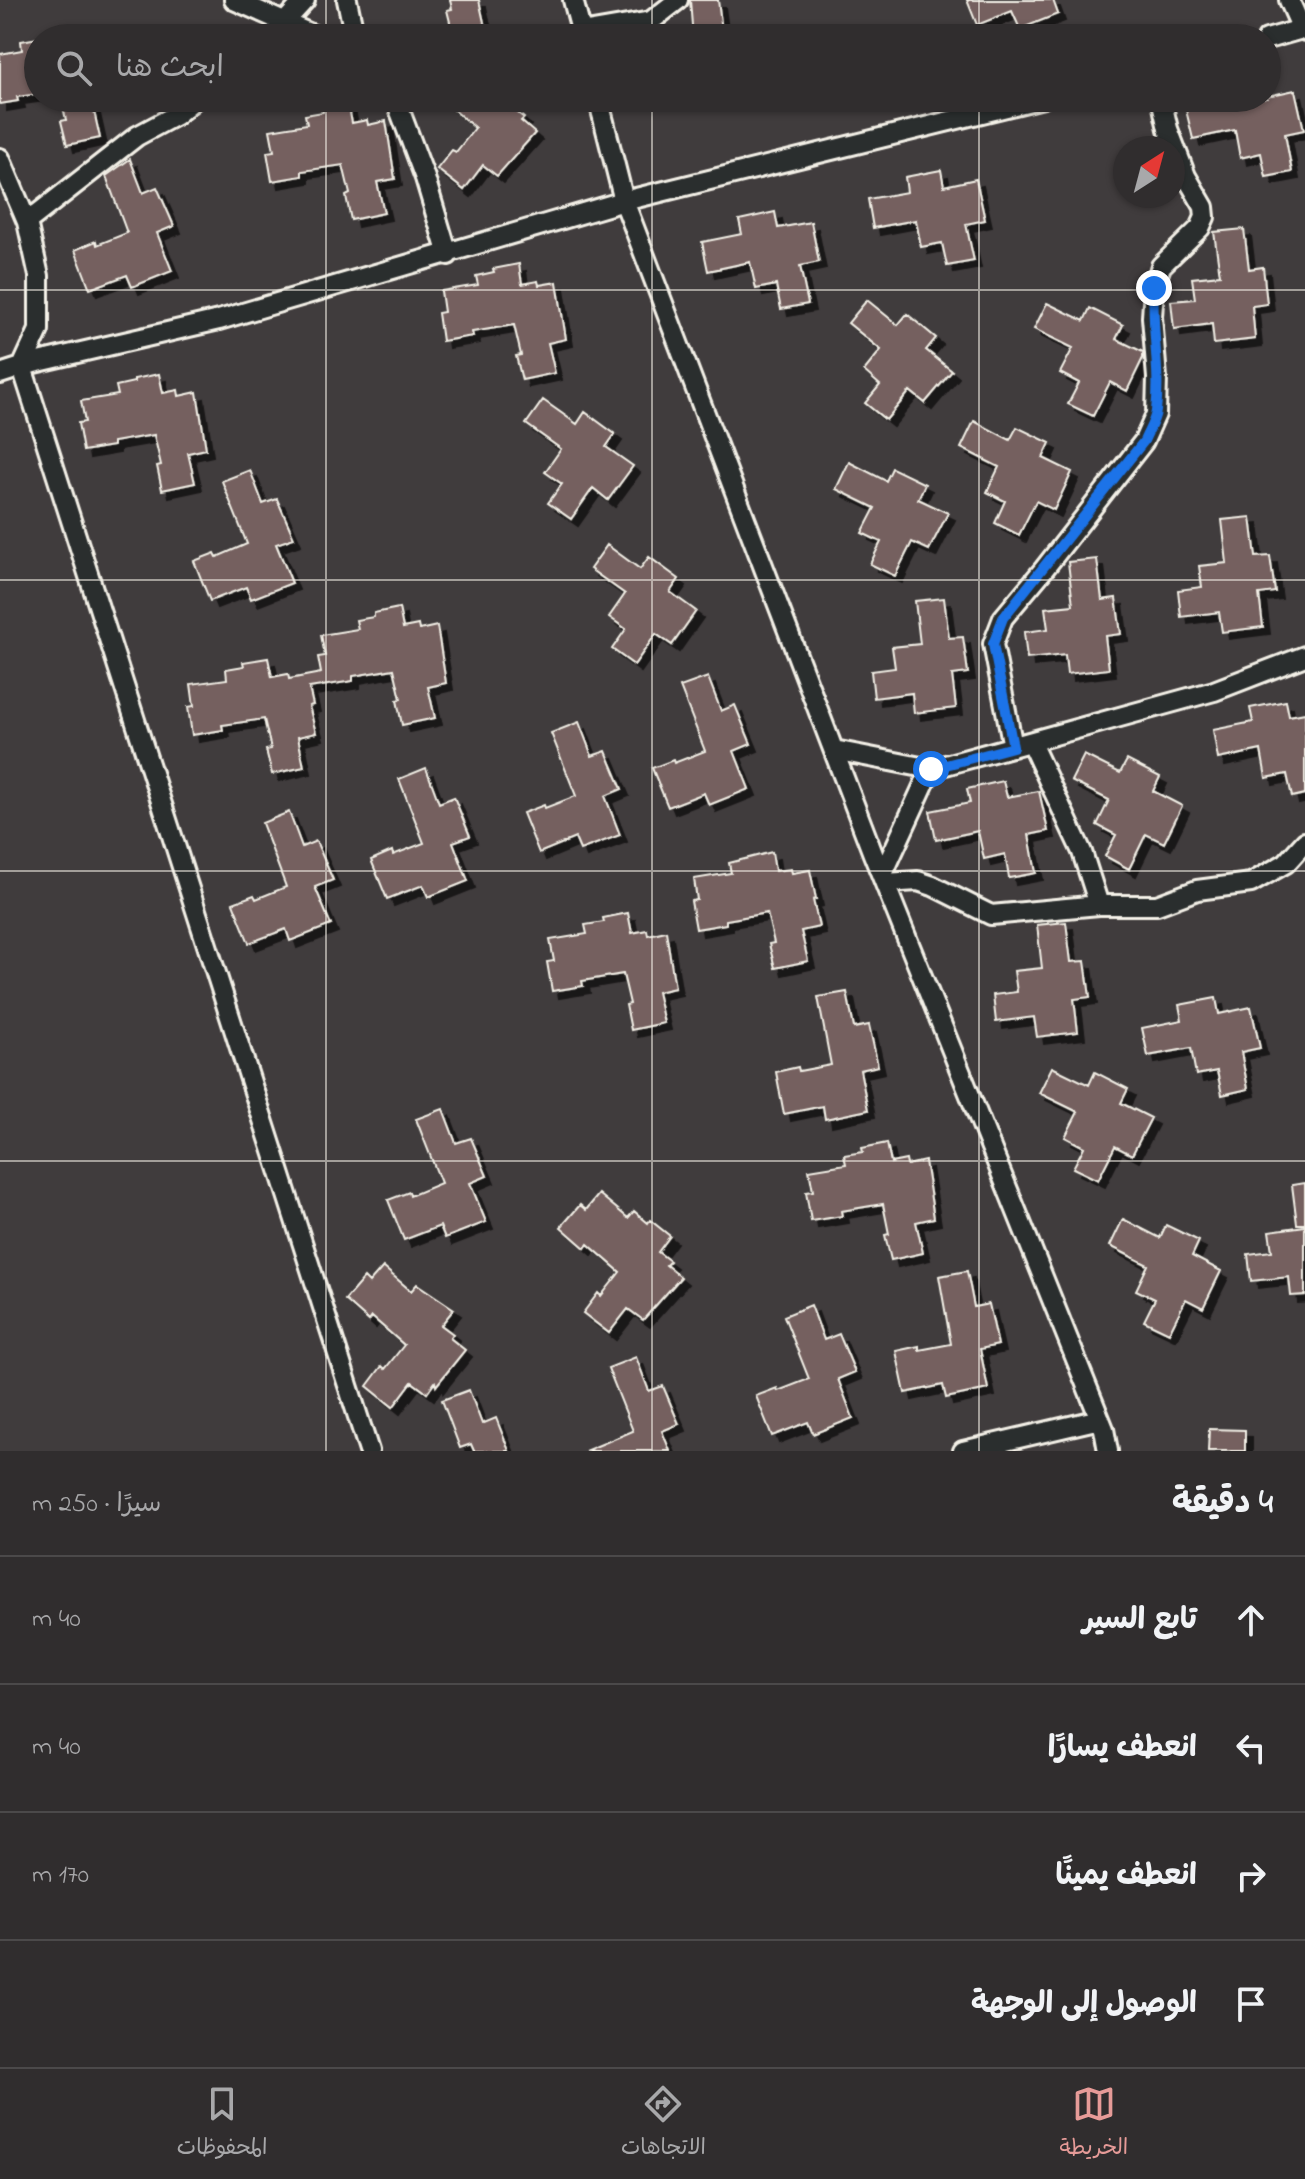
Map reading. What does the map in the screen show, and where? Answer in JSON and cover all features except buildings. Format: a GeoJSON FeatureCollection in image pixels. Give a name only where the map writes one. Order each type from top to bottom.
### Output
{"type":"FeatureCollection","features":[{"type":"Feature","properties":{"kind":"street"},"geometry":{"type":"LineString","coordinates":[[234,0],[291,24]]}},
{"type":"Feature","properties":{"kind":"street"},"geometry":{"type":"LineString","coordinates":[[282,24],[305,0]]}},
{"type":"Feature","properties":{"kind":"street"},"geometry":{"type":"LineString","coordinates":[[347,0],[352,24]]}},
{"type":"Feature","properties":{"kind":"street"},"geometry":{"type":"LineString","coordinates":[[573,0],[579,24]]}},
{"type":"Feature","properties":{"kind":"street"},"geometry":{"type":"LineString","coordinates":[[636,24],[651,21],[678,0]]}},
{"type":"Feature","properties":{"kind":"street"},"geometry":{"type":"LineString","coordinates":[[1281,36],[1304,30],[1289,0]]}},
{"type":"Feature","properties":{"kind":"street"},"geometry":{"type":"LineString","coordinates":[[27,222],[137,136],[180,112]]}},
{"type":"Feature","properties":{"kind":"street"},"geometry":{"type":"LineString","coordinates":[[400,112],[425,178],[448,255]]}},
{"type":"Feature","properties":{"kind":"street"},"geometry":{"type":"LineString","coordinates":[[602,112],[624,201],[884,879],[1100,1419],[1108,1451]]}},
{"type":"Feature","properties":{"kind":"street"},"geometry":{"type":"LineString","coordinates":[[0,374],[219,320],[624,201],[986,112]]}},
{"type":"Feature","properties":{"kind":"street"},"geometry":{"type":"LineString","coordinates":[[1099,905],[1082,852],[1022,745],[993,644],[1003,618],[1144,441],[1156,414],[1157,378],[1152,317],[1154,288],[1161,266],[1200,228],[1205,217],[1204,207],[1186,176],[1164,112]]}},
{"type":"Feature","properties":{"kind":"street"},"geometry":{"type":"LineString","coordinates":[[0,158],[27,222],[39,276],[39,330],[22,367],[369,1451]]}},
{"type":"Feature","properties":{"kind":"street"},"geometry":{"type":"LineString","coordinates":[[834,750],[931,769],[1214,691],[1305,656]]}},
{"type":"Feature","properties":{"kind":"street"},"geometry":{"type":"LineString","coordinates":[[884,879],[931,769]]}},
{"type":"Feature","properties":{"kind":"street"},"geometry":{"type":"LineString","coordinates":[[884,879],[918,881],[933,886],[991,915],[1099,905],[1157,905],[1197,890],[1251,883],[1286,863],[1305,842]]}},
{"type":"Feature","properties":{"kind":"street"},"geometry":{"type":"LineString","coordinates":[[963,1451],[1100,1419]]}},
{"type":"Feature","properties":{"kind":"route"},"geometry":{"type":"LineString","coordinates":[[931,769],[1013,747],[993,644],[1003,618],[1144,441],[1156,414],[1157,378],[1152,317],[1154,288]]}}]}
